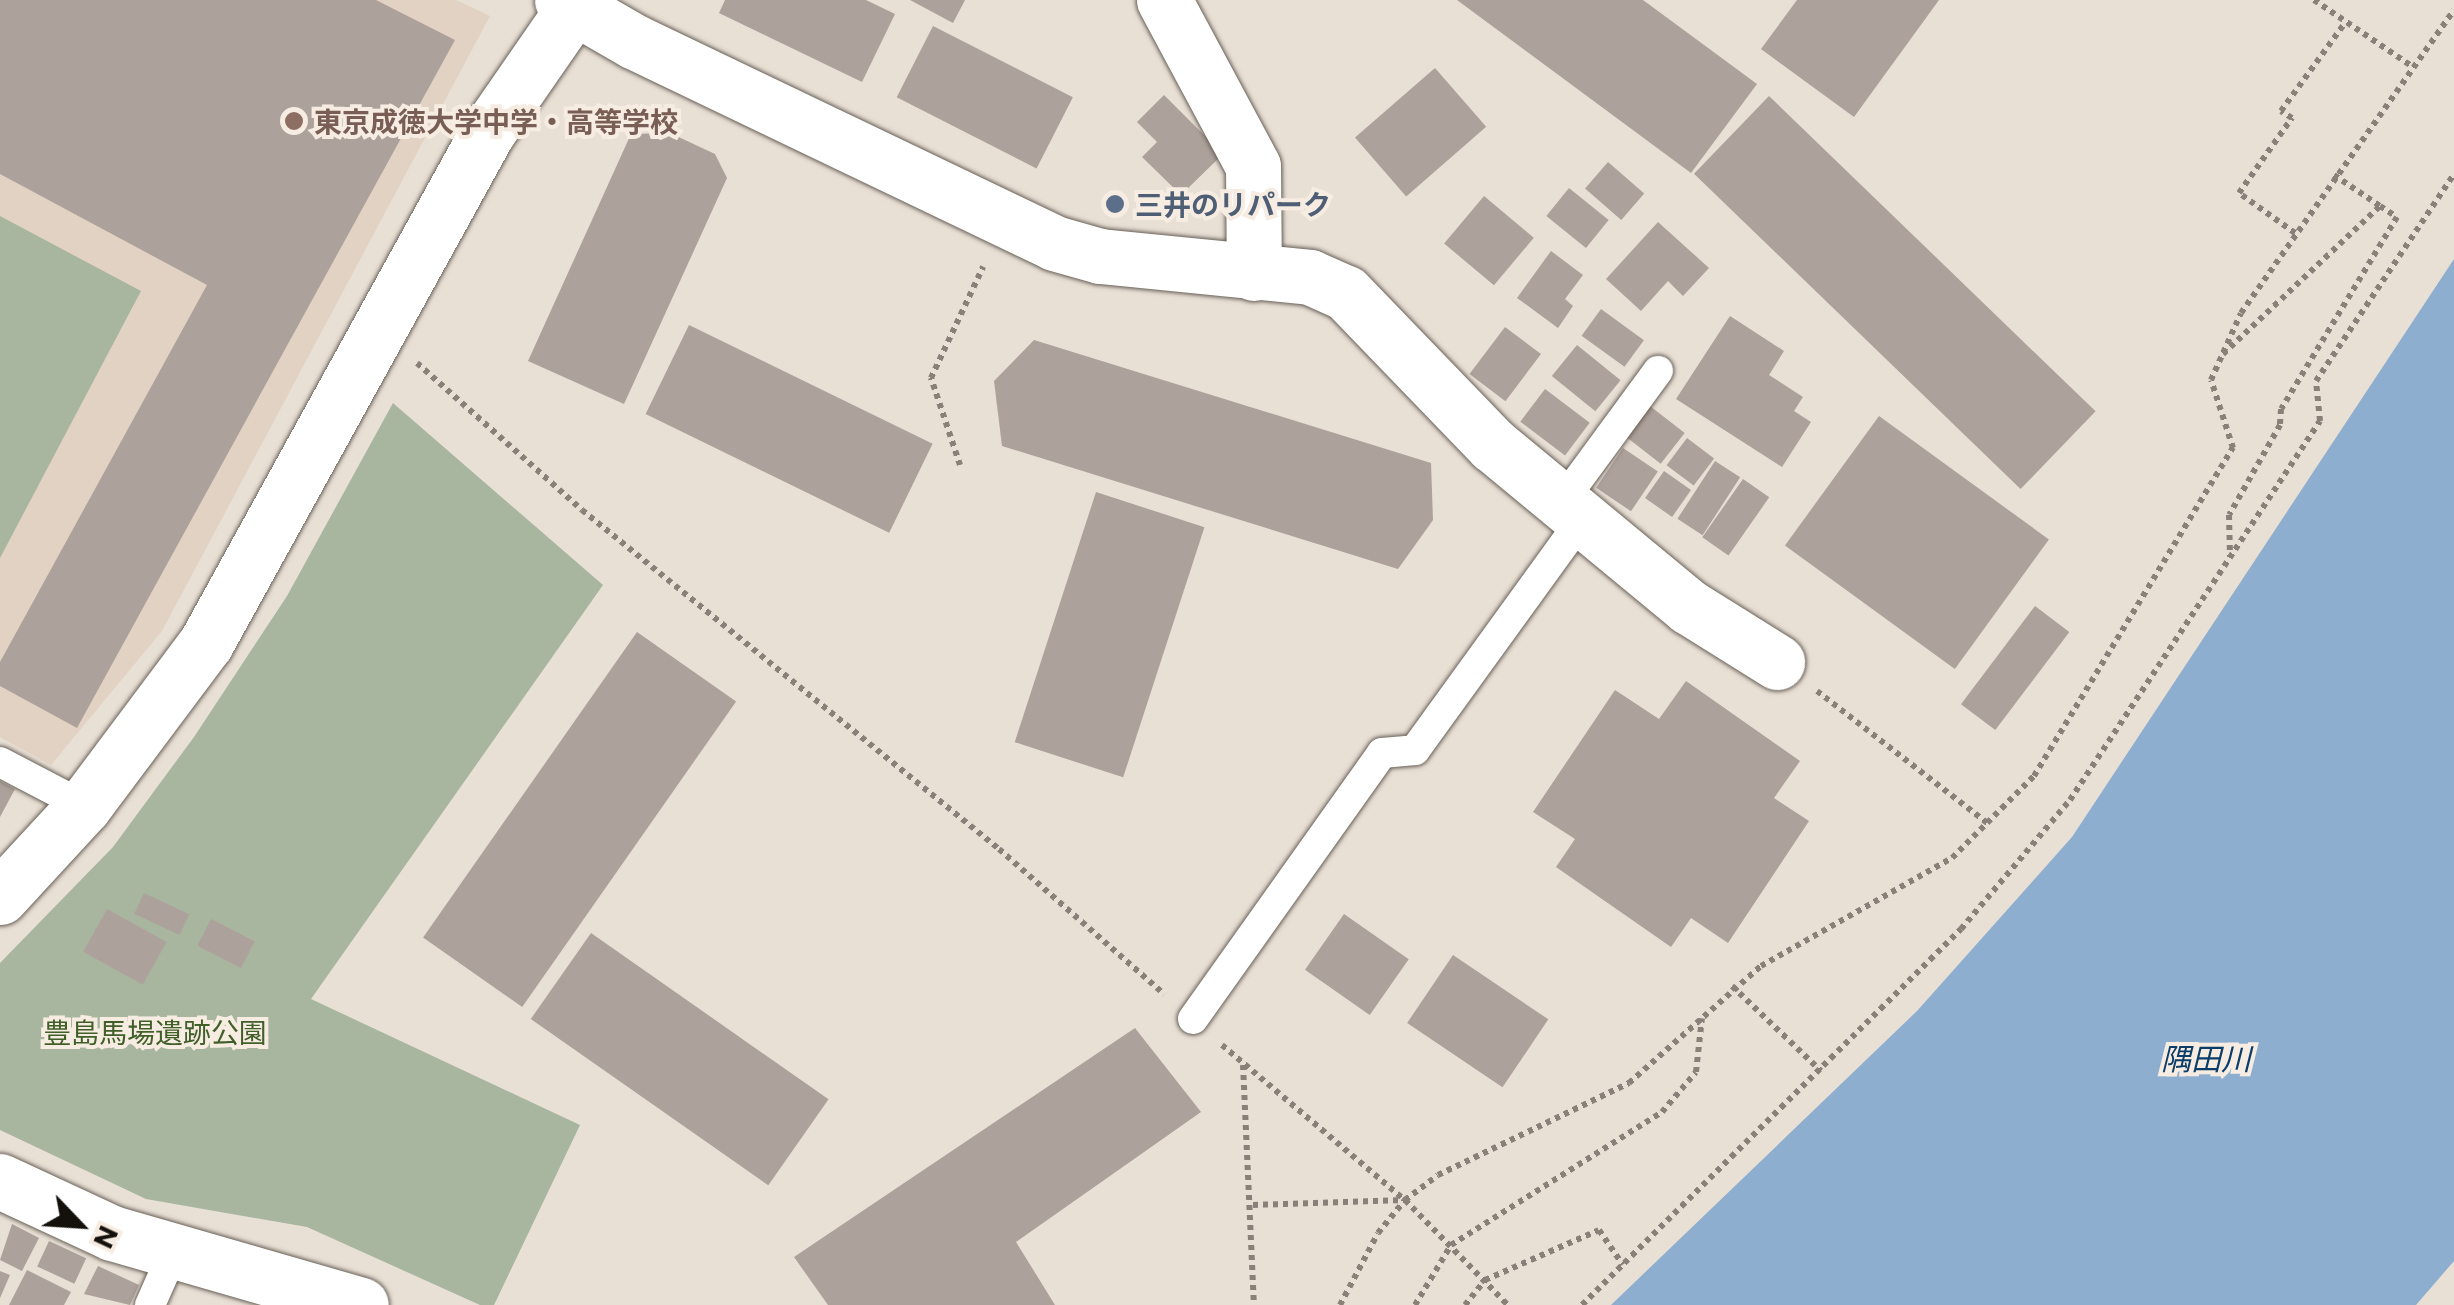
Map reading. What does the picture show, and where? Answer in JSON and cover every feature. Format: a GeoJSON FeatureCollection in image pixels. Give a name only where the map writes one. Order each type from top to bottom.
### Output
{"type":"FeatureCollection","features":[{"type":"Feature","properties":{"kind":"street"},"geometry":{"type":"LineString","coordinates":[[1164,0],[1253,166],[1254,273]]}},
{"type":"Feature","properties":{"kind":"street"},"geometry":{"type":"LineString","coordinates":[[0,897],[84,806],[230,605],[487,133],[571,2],[1054,243],[1100,256],[1310,277],[1346,294],[1493,445],[1690,607],[1777,662]]}},
{"type":"Feature","properties":{"kind":"street"},"geometry":{"type":"LineString","coordinates":[[0,1181],[173,1253],[244,1266],[361,1305]]}},
{"type":"Feature","properties":{"kind":"lane"},"geometry":{"type":"LineString","coordinates":[[1193,1020],[1382,753],[1415,750],[1658,372]]}},
{"type":"Feature","properties":{"kind":"lane"},"geometry":{"type":"LineString","coordinates":[[0,762],[84,806]]}},
{"type":"Feature","properties":{"kind":"lane"},"geometry":{"type":"LineString","coordinates":[[150,1305],[173,1253]]}},
{"type":"Feature","properties":{"kind":"path"},"geometry":{"type":"LineString","coordinates":[[2314,0],[2413,67]]}},
{"type":"Feature","properties":{"kind":"path"},"geometry":{"type":"LineString","coordinates":[[1340,1305],[1378,1233],[1405,1200],[1438,1175],[1630,1083],[1732,986],[1952,858],[1990,825],[2034,776],[2232,448],[2211,380],[2240,313],[2454,10]]}},
{"type":"Feature","properties":{"kind":"path"},"geometry":{"type":"LineString","coordinates":[[2295,233],[2239,193],[2292,118],[2282,111],[2345,23]]}},
{"type":"Feature","properties":{"kind":"path"},"geometry":{"type":"LineString","coordinates":[[1582,1305],[1961,930],[2070,800],[2320,421],[2316,381],[2454,174]]}},
{"type":"Feature","properties":{"kind":"path"},"geometry":{"type":"LineString","coordinates":[[2230,557],[2229,515],[2280,425],[2280,409],[2397,217],[2334,175]]}},
{"type":"Feature","properties":{"kind":"path"},"geometry":{"type":"LineString","coordinates":[[2222,354],[2380,206]]}},
{"type":"Feature","properties":{"kind":"path"},"geometry":{"type":"LineString","coordinates":[[960,466],[931,378],[988,257]]}},
{"type":"Feature","properties":{"kind":"path"},"geometry":{"type":"LineString","coordinates":[[408,356],[582,510],[921,786]]}},
{"type":"Feature","properties":{"kind":"path"},"geometry":{"type":"LineString","coordinates":[[1777,662],[1990,825]]}},
{"type":"Feature","properties":{"kind":"path"},"geometry":{"type":"LineString","coordinates":[[1732,986],[1821,1071]]}},
{"type":"Feature","properties":{"kind":"path"},"geometry":{"type":"LineString","coordinates":[[1415,1305],[1451,1246],[1662,1112],[1696,1072],[1702,1017]]}},
{"type":"Feature","properties":{"kind":"path"},"geometry":{"type":"LineString","coordinates":[[1243,1064],[1253,1205],[1254,1305]]}},
{"type":"Feature","properties":{"kind":"path"},"geometry":{"type":"LineString","coordinates":[[1253,1205],[1405,1200],[1508,1305]]}},
{"type":"Feature","properties":{"kind":"path"},"geometry":{"type":"LineString","coordinates":[[1465,1305],[1486,1280],[1599,1230],[1623,1265]]}},
{"type":"Feature","properties":{"kind":"shaded area"},"geometry":{"type":"Polygon","coordinates":[[[0,0],[456,0],[490,16],[162,631],[51,765],[0,737],[0,0]]]}},
{"type":"Feature","properties":{"kind":"green space"},"geometry":{"type":"Polygon","coordinates":[[[0,216],[141,291],[0,558],[0,216]]]}},
{"type":"Feature","properties":{"kind":"green space","name":"豊島馬場遺跡公園"},"geometry":{"type":"Polygon","coordinates":[[[393,403],[603,585],[311,999],[580,1125],[494,1305],[480,1305],[307,1227],[146,1199],[0,1130],[0,963],[113,847],[194,737],[287,596],[393,403]]]}},
{"type":"Feature","properties":{"kind":"water","name":"隅田川"},"geometry":{"type":"Polygon","coordinates":[[[2454,259],[2454,1261],[2416,1305],[1611,1305],[1917,1011],[2072,837],[2454,259]]]}},
{"type":"Feature","properties":{"kind":"building"},"geometry":{"type":"Polygon","coordinates":[[[0,0],[376,0],[455,40],[77,728],[0,686],[0,662],[207,285],[0,174],[0,0]]]}},
{"type":"Feature","properties":{"kind":"building"},"geometry":{"type":"Polygon","coordinates":[[[725,0],[866,0],[895,14],[862,82],[719,13],[725,0]]]}},
{"type":"Feature","properties":{"kind":"building"},"geometry":{"type":"Polygon","coordinates":[[[910,0],[965,0],[953,23],[910,0]]]}},
{"type":"Feature","properties":{"kind":"building"},"geometry":{"type":"Polygon","coordinates":[[[1457,0],[1643,0],[1757,84],[1691,173],[1457,0]]]}},
{"type":"Feature","properties":{"kind":"building"},"geometry":{"type":"Polygon","coordinates":[[[1797,0],[1939,0],[1854,117],[1761,49],[1797,0]]]}},
{"type":"Feature","properties":{"kind":"building"},"geometry":{"type":"Polygon","coordinates":[[[933,26],[1073,97],[1037,169],[897,97],[933,26]]]}},
{"type":"Feature","properties":{"kind":"building"},"geometry":{"type":"Polygon","coordinates":[[[1435,68],[1486,127],[1406,196],[1355,138],[1435,68]]]}},
{"type":"Feature","properties":{"kind":"building"},"geometry":{"type":"Polygon","coordinates":[[[1164,95],[1223,154],[1181,195],[1142,157],[1157,142],[1137,122],[1164,95]]]}},
{"type":"Feature","properties":{"kind":"building"},"geometry":{"type":"Polygon","coordinates":[[[1769,96],[2096,411],[2021,489],[1694,174],[1769,96]]]}},
{"type":"Feature","properties":{"kind":"building"},"geometry":{"type":"Polygon","coordinates":[[[670,133],[715,154],[727,178],[624,404],[528,361],[631,134],[670,133]]]}},
{"type":"Feature","properties":{"kind":"building"},"geometry":{"type":"Polygon","coordinates":[[[1608,162],[1644,193],[1621,220],[1585,188],[1608,162]]]}},
{"type":"Feature","properties":{"kind":"building"},"geometry":{"type":"Polygon","coordinates":[[[1569,188],[1609,220],[1586,248],[1546,216],[1569,188]]]}},
{"type":"Feature","properties":{"kind":"building"},"geometry":{"type":"Polygon","coordinates":[[[1484,196],[1534,238],[1494,285],[1444,243],[1484,196]]]}},
{"type":"Feature","properties":{"kind":"building"},"geometry":{"type":"Polygon","coordinates":[[[1658,222],[1709,268],[1683,296],[1668,281],[1641,311],[1606,279],[1658,222]]]}},
{"type":"Feature","properties":{"kind":"building"},"geometry":{"type":"Polygon","coordinates":[[[1551,251],[1583,275],[1565,299],[1573,306],[1558,328],[1517,298],[1551,251]]]}},
{"type":"Feature","properties":{"kind":"building"},"geometry":{"type":"Polygon","coordinates":[[[1601,309],[1644,340],[1624,367],[1582,336],[1601,309]]]}},
{"type":"Feature","properties":{"kind":"building"},"geometry":{"type":"Polygon","coordinates":[[[1730,316],[1784,351],[1769,375],[1803,397],[1794,411],[1811,422],[1782,467],[1676,399],[1730,316]]]}},
{"type":"Feature","properties":{"kind":"building"},"geometry":{"type":"Polygon","coordinates":[[[689,325],[933,444],[889,533],[646,414],[689,325]]]}},
{"type":"Feature","properties":{"kind":"building"},"geometry":{"type":"Polygon","coordinates":[[[1505,327],[1541,354],[1505,401],[1469,374],[1505,327]]]}},
{"type":"Feature","properties":{"kind":"building"},"geometry":{"type":"Polygon","coordinates":[[[1034,340],[1431,463],[1433,520],[1398,569],[1002,446],[994,381],[1034,340]]]}},
{"type":"Feature","properties":{"kind":"building"},"geometry":{"type":"Polygon","coordinates":[[[1577,345],[1621,380],[1595,411],[1552,376],[1577,345]]]}},
{"type":"Feature","properties":{"kind":"building"},"geometry":{"type":"Polygon","coordinates":[[[1545,389],[1590,423],[1565,455],[1520,422],[1545,389]]]}},
{"type":"Feature","properties":{"kind":"building"},"geometry":{"type":"Polygon","coordinates":[[[1650,406],[1685,433],[1661,464],[1626,437],[1650,406]]]}},
{"type":"Feature","properties":{"kind":"building"},"geometry":{"type":"Polygon","coordinates":[[[1879,416],[2049,539],[1955,669],[1785,545],[1879,416]]]}},
{"type":"Feature","properties":{"kind":"building"},"geometry":{"type":"Polygon","coordinates":[[[1687,438],[1714,458],[1694,486],[1667,465],[1687,438]]]}},
{"type":"Feature","properties":{"kind":"building"},"geometry":{"type":"Polygon","coordinates":[[[1623,448],[1658,471],[1631,511],[1596,488],[1623,448]]]}},
{"type":"Feature","properties":{"kind":"building"},"geometry":{"type":"Polygon","coordinates":[[[1715,461],[1740,477],[1703,535],[1677,519],[1715,461]]]}},
{"type":"Feature","properties":{"kind":"building"},"geometry":{"type":"Polygon","coordinates":[[[1664,471],[1691,490],[1672,517],[1645,498],[1664,471]]]}},
{"type":"Feature","properties":{"kind":"building"},"geometry":{"type":"Polygon","coordinates":[[[1743,479],[1769,497],[1728,556],[1702,537],[1743,479]]]}},
{"type":"Feature","properties":{"kind":"building"},"geometry":{"type":"Polygon","coordinates":[[[1096,492],[1204,527],[1123,777],[1015,742],[1096,492]]]}},
{"type":"Feature","properties":{"kind":"building"},"geometry":{"type":"Polygon","coordinates":[[[2035,606],[2069,632],[1995,730],[1961,704],[2035,606]]]}},
{"type":"Feature","properties":{"kind":"building"},"geometry":{"type":"Polygon","coordinates":[[[637,632],[736,701],[522,1007],[423,938],[637,632]]]}},
{"type":"Feature","properties":{"kind":"building"},"geometry":{"type":"Polygon","coordinates":[[[1686,681],[1800,761],[1774,798],[1809,821],[1728,943],[1691,918],[1671,947],[1556,867],[1575,839],[1533,812],[1615,690],[1659,719],[1686,681]]]}},
{"type":"Feature","properties":{"kind":"building"},"geometry":{"type":"Polygon","coordinates":[[[0,781],[15,789],[0,817],[0,781]]]}},
{"type":"Feature","properties":{"kind":"building"},"geometry":{"type":"Polygon","coordinates":[[[144,893],[189,914],[180,935],[134,914],[144,893]]]}},
{"type":"Feature","properties":{"kind":"building"},"geometry":{"type":"Polygon","coordinates":[[[107,909],[166,942],[143,985],[83,952],[107,909]]]}},
{"type":"Feature","properties":{"kind":"building"},"geometry":{"type":"Polygon","coordinates":[[[1344,914],[1409,959],[1370,1015],[1305,970],[1344,914]]]}},
{"type":"Feature","properties":{"kind":"building"},"geometry":{"type":"Polygon","coordinates":[[[211,919],[255,941],[241,968],[197,946],[211,919]]]}},
{"type":"Feature","properties":{"kind":"building"},"geometry":{"type":"Polygon","coordinates":[[[591,933],[829,1099],[768,1185],[531,1019],[591,933]]]}},
{"type":"Feature","properties":{"kind":"building"},"geometry":{"type":"Polygon","coordinates":[[[1453,955],[1548,1019],[1502,1087],[1407,1023],[1453,955]]]}},
{"type":"Feature","properties":{"kind":"building"},"geometry":{"type":"Polygon","coordinates":[[[1135,1028],[1201,1112],[1016,1242],[1055,1305],[828,1305],[794,1257],[1135,1028]]]}},
{"type":"Feature","properties":{"kind":"building"},"geometry":{"type":"Polygon","coordinates":[[[12,1224],[39,1238],[22,1271],[0,1260],[12,1224]]]}},
{"type":"Feature","properties":{"kind":"building"},"geometry":{"type":"Polygon","coordinates":[[[49,1241],[86,1258],[74,1284],[37,1266],[49,1241]]]}},
{"type":"Feature","properties":{"kind":"building"},"geometry":{"type":"Polygon","coordinates":[[[98,1266],[139,1285],[130,1305],[84,1294],[98,1266]]]}},
{"type":"Feature","properties":{"kind":"building"},"geometry":{"type":"Polygon","coordinates":[[[27,1270],[71,1292],[64,1305],[9,1305],[27,1270]]]}},
{"type":"Feature","properties":{"kind":"building"},"geometry":{"type":"Polygon","coordinates":[[[0,1271],[10,1275],[0,1298],[0,1271]]]}},
{"type":"Feature","properties":{"kind":"place","name":"東京成徳大学中学・高等学校"},"geometry":{"type":"Point","coordinates":[294,121]}},
{"type":"Feature","properties":{"kind":"place","name":"三井のリパーク"},"geometry":{"type":"Point","coordinates":[1115,204]}}]}
